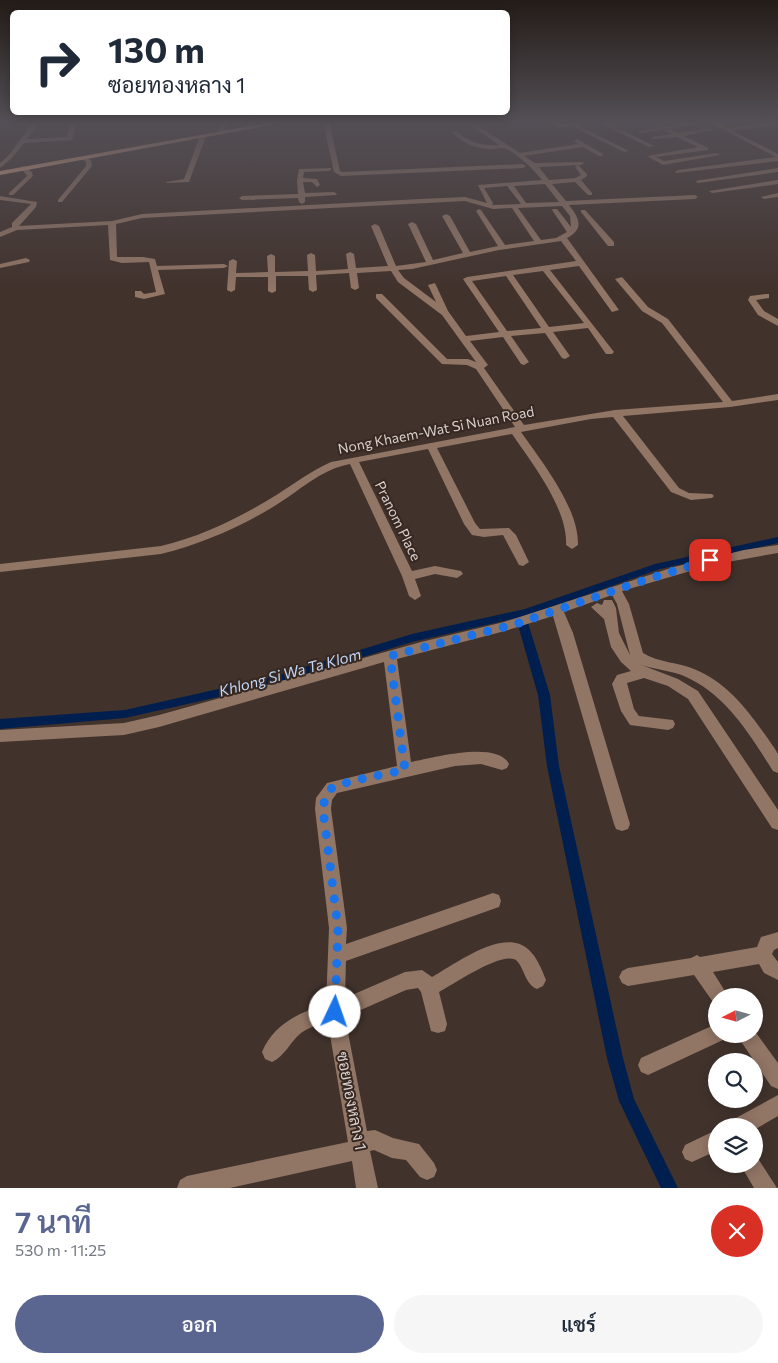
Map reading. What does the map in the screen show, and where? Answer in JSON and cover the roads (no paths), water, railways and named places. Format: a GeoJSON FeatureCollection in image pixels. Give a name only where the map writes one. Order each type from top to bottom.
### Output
{"type":"FeatureCollection","features":[{"type":"Feature","properties":{"kind":"street"},"geometry":{"type":"LineString","coordinates":[[11,194],[28,177]]}},
{"type":"Feature","properties":{"kind":"street"},"geometry":{"type":"LineString","coordinates":[[60,202],[80,177]]}},
{"type":"Feature","properties":{"kind":"street"},"geometry":{"type":"LineString","coordinates":[[169,182],[187,181],[188,177]]}},
{"type":"Feature","properties":{"kind":"street"},"geometry":{"type":"LineString","coordinates":[[510,177],[523,202]]}},
{"type":"Feature","properties":{"kind":"street"},"geometry":{"type":"LineString","coordinates":[[544,177],[583,230]]}},
{"type":"Feature","properties":{"kind":"street"},"geometry":{"type":"LineString","coordinates":[[490,204],[480,186],[577,180],[581,177]]}},
{"type":"Feature","properties":{"kind":"street"},"geometry":{"type":"LineString","coordinates":[[698,182],[728,177]]}},
{"type":"Feature","properties":{"kind":"street"},"geometry":{"type":"LineString","coordinates":[[303,207],[300,180],[315,180],[317,186]]}},
{"type":"Feature","properties":{"kind":"street"},"geometry":{"type":"LineString","coordinates":[[577,180],[590,194]]}},
{"type":"Feature","properties":{"kind":"street"},"geometry":{"type":"LineString","coordinates":[[712,191],[778,182]]}},
{"type":"Feature","properties":{"kind":"street"},"geometry":{"type":"LineString","coordinates":[[242,198],[334,194]]}},
{"type":"Feature","properties":{"kind":"street"},"geometry":{"type":"LineString","coordinates":[[764,197],[778,195]]}},
{"type":"Feature","properties":{"kind":"street"},"geometry":{"type":"LineString","coordinates":[[0,235],[16,228],[109,223],[142,216],[303,207],[459,199],[493,206],[695,197]]}},
{"type":"Feature","properties":{"kind":"street"},"geometry":{"type":"LineString","coordinates":[[0,198],[34,202],[34,206],[15,225],[16,228]]}},
{"type":"Feature","properties":{"kind":"street"},"geometry":{"type":"LineString","coordinates":[[515,209],[539,242]]}},
{"type":"Feature","properties":{"kind":"street"},"geometry":{"type":"LineString","coordinates":[[555,210],[583,230],[611,244]]}},
{"type":"Feature","properties":{"kind":"street"},"geometry":{"type":"LineString","coordinates":[[479,211],[503,247]]}},
{"type":"Feature","properties":{"kind":"street"},"geometry":{"type":"LineString","coordinates":[[583,211],[583,230]]}},
{"type":"Feature","properties":{"kind":"street"},"geometry":{"type":"LineString","coordinates":[[446,216],[468,255]]}},
{"type":"Feature","properties":{"kind":"street"},"geometry":{"type":"LineString","coordinates":[[109,223],[113,258],[120,260],[150,260],[154,268],[161,294],[144,297],[138,296],[138,292]]}},
{"type":"Feature","properties":{"kind":"street"},"geometry":{"type":"LineString","coordinates":[[412,224],[431,263]]}},
{"type":"Feature","properties":{"kind":"street"},"geometry":{"type":"LineString","coordinates":[[375,226],[393,268],[401,280],[445,313]]}},
{"type":"Feature","properties":{"kind":"street"},"geometry":{"type":"LineString","coordinates":[[232,275],[393,268],[431,263],[503,247],[563,238],[583,230]]}},
{"type":"Feature","properties":{"kind":"street"},"geometry":{"type":"LineString","coordinates":[[563,238],[615,310]]}},
{"type":"Feature","properties":{"kind":"street"},"geometry":{"type":"LineString","coordinates":[[350,254],[355,288]]}},
{"type":"Feature","properties":{"kind":"street"},"geometry":{"type":"LineString","coordinates":[[311,255],[313,290]]}},
{"type":"Feature","properties":{"kind":"street"},"geometry":{"type":"LineString","coordinates":[[271,256],[272,291]]}},
{"type":"Feature","properties":{"kind":"street"},"geometry":{"type":"LineString","coordinates":[[0,266],[26,260]]}},
{"type":"Feature","properties":{"kind":"street"},"geometry":{"type":"LineString","coordinates":[[231,290],[233,261]]}},
{"type":"Feature","properties":{"kind":"street"},"geometry":{"type":"LineString","coordinates":[[524,362],[467,279],[581,263]]}},
{"type":"Feature","properties":{"kind":"street"},"geometry":{"type":"LineString","coordinates":[[154,268],[224,266]]}},
{"type":"Feature","properties":{"kind":"street"},"geometry":{"type":"LineString","coordinates":[[545,268],[609,352]]}},
{"type":"Feature","properties":{"kind":"street"},"geometry":{"type":"LineString","coordinates":[[508,273],[566,356]]}},
{"type":"Feature","properties":{"kind":"street"},"geometry":{"type":"LineString","coordinates":[[619,279],[645,309],[665,321],[730,404]]}},
{"type":"Feature","properties":{"kind":"street"},"geometry":{"type":"LineString","coordinates":[[432,285],[445,313],[483,365]]}},
{"type":"Feature","properties":{"kind":"street"},"geometry":{"type":"LineString","coordinates":[[379,296],[445,362],[468,362],[478,366],[518,429],[567,516],[574,537],[572,545]]}},
{"type":"Feature","properties":{"kind":"street"},"geometry":{"type":"LineString","coordinates":[[766,296],[753,298],[752,300],[762,313],[778,323]]}},
{"type":"Feature","properties":{"kind":"street"},"geometry":{"type":"LineString","coordinates":[[463,339],[590,325]]}},
{"type":"Feature","properties":{"kind":"street","name":"Nong Khaem-Wat Si Nuan Road"},"geometry":{"type":"LineString","coordinates":[[0,568],[182,546],[203,538],[258,510],[328,466],[353,460],[615,413],[730,404],[778,397]]}},
{"type":"Feature","properties":{"kind":"street"},"geometry":{"type":"LineString","coordinates":[[615,413],[675,490],[682,495],[690,497],[708,496]]}},
{"type":"Feature","properties":{"kind":"street"},"geometry":{"type":"LineString","coordinates":[[431,445],[470,524],[476,532],[505,531],[510,535],[523,562]]}},
{"type":"Feature","properties":{"kind":"street","name":"Pranom Place"},"geometry":{"type":"LineString","coordinates":[[353,460],[408,576],[415,596]]}},
{"type":"Feature","properties":{"kind":"street"},"geometry":{"type":"LineString","coordinates":[[0,736],[124,729],[522,621],[557,609],[603,601],[728,556],[777,550]]}},
{"type":"Feature","properties":{"kind":"street"},"geometry":{"type":"LineString","coordinates":[[408,576],[435,570],[457,574]]}},
{"type":"Feature","properties":{"kind":"street"},"geometry":{"type":"LineString","coordinates":[[603,601],[617,645],[625,660],[642,673],[674,681],[684,686],[693,695],[778,824]]}},
{"type":"Feature","properties":{"kind":"street"},"geometry":{"type":"LineString","coordinates":[[603,601],[623,604],[637,656],[651,663],[689,672],[709,683],[744,715],[778,767]]}},
{"type":"Feature","properties":{"kind":"street"},"geometry":{"type":"LineString","coordinates":[[557,609],[566,633],[622,824]]}},
{"type":"Feature","properties":{"kind":"street"},"geometry":{"type":"LineString","coordinates":[[390,656],[405,770],[478,757],[496,760],[502,764]]}},
{"type":"Feature","properties":{"kind":"street"},"geometry":{"type":"LineString","coordinates":[[642,673],[622,679],[619,684],[628,711],[635,720],[668,724]]}},
{"type":"Feature","properties":{"kind":"street","name":"ซอยทองหลาง 1"},"geometry":{"type":"LineString","coordinates":[[367,1188],[335,1012],[338,928],[323,810],[324,798],[332,788],[343,784],[405,770]]}},
{"type":"Feature","properties":{"kind":"street"},"geometry":{"type":"LineString","coordinates":[[337,956],[493,901]]}},
{"type":"Feature","properties":{"kind":"street"},"geometry":{"type":"LineString","coordinates":[[778,940],[767,943],[763,954],[770,967],[778,971]]}},
{"type":"Feature","properties":{"kind":"street"},"geometry":{"type":"LineString","coordinates":[[429,988],[496,951],[507,949],[516,949],[523,954],[537,980]]}},
{"type":"Feature","properties":{"kind":"street"},"geometry":{"type":"LineString","coordinates":[[628,978],[697,964],[763,954]]}},
{"type":"Feature","properties":{"kind":"street"},"geometry":{"type":"LineString","coordinates":[[697,964],[714,988]]}},
{"type":"Feature","properties":{"kind":"street"},"geometry":{"type":"LineString","coordinates":[[272,1052],[294,1027],[309,1018],[335,1012],[405,981],[422,979],[429,988],[438,1024]]}},
{"type":"Feature","properties":{"kind":"street"},"geometry":{"type":"LineString","coordinates":[[648,1065],[708,1037]]}},
{"type":"Feature","properties":{"kind":"street"},"geometry":{"type":"LineString","coordinates":[[752,1043],[778,1079]]}},
{"type":"Feature","properties":{"kind":"street"},"geometry":{"type":"LineString","coordinates":[[755,1118],[778,1105]]}},
{"type":"Feature","properties":{"kind":"street"},"geometry":{"type":"LineString","coordinates":[[187,1187],[375,1140],[392,1148],[412,1151],[427,1170]]}},
{"type":"Feature","properties":{"kind":"street"},"geometry":{"type":"LineString","coordinates":[[692,1152],[708,1144]]}},
{"type":"Feature","properties":{"kind":"street"},"geometry":{"type":"LineString","coordinates":[[756,1173],[766,1188]]}},
{"type":"Feature","properties":{"kind":"waterway","name":"Khlong Si Wa Ta Klom"},"geometry":{"type":"LineString","coordinates":[[520,614],[658,566],[778,540]]}},
{"type":"Feature","properties":{"kind":"waterway","name":"Khlong Si Wa Ta Klom"},"geometry":{"type":"LineString","coordinates":[[0,724],[125,714],[271,681],[412,638],[520,614]]}},
{"type":"Feature","properties":{"kind":"waterway"},"geometry":{"type":"LineString","coordinates":[[520,614],[544,695],[553,766],[615,1058],[627,1101],[670,1188]]}}]}
